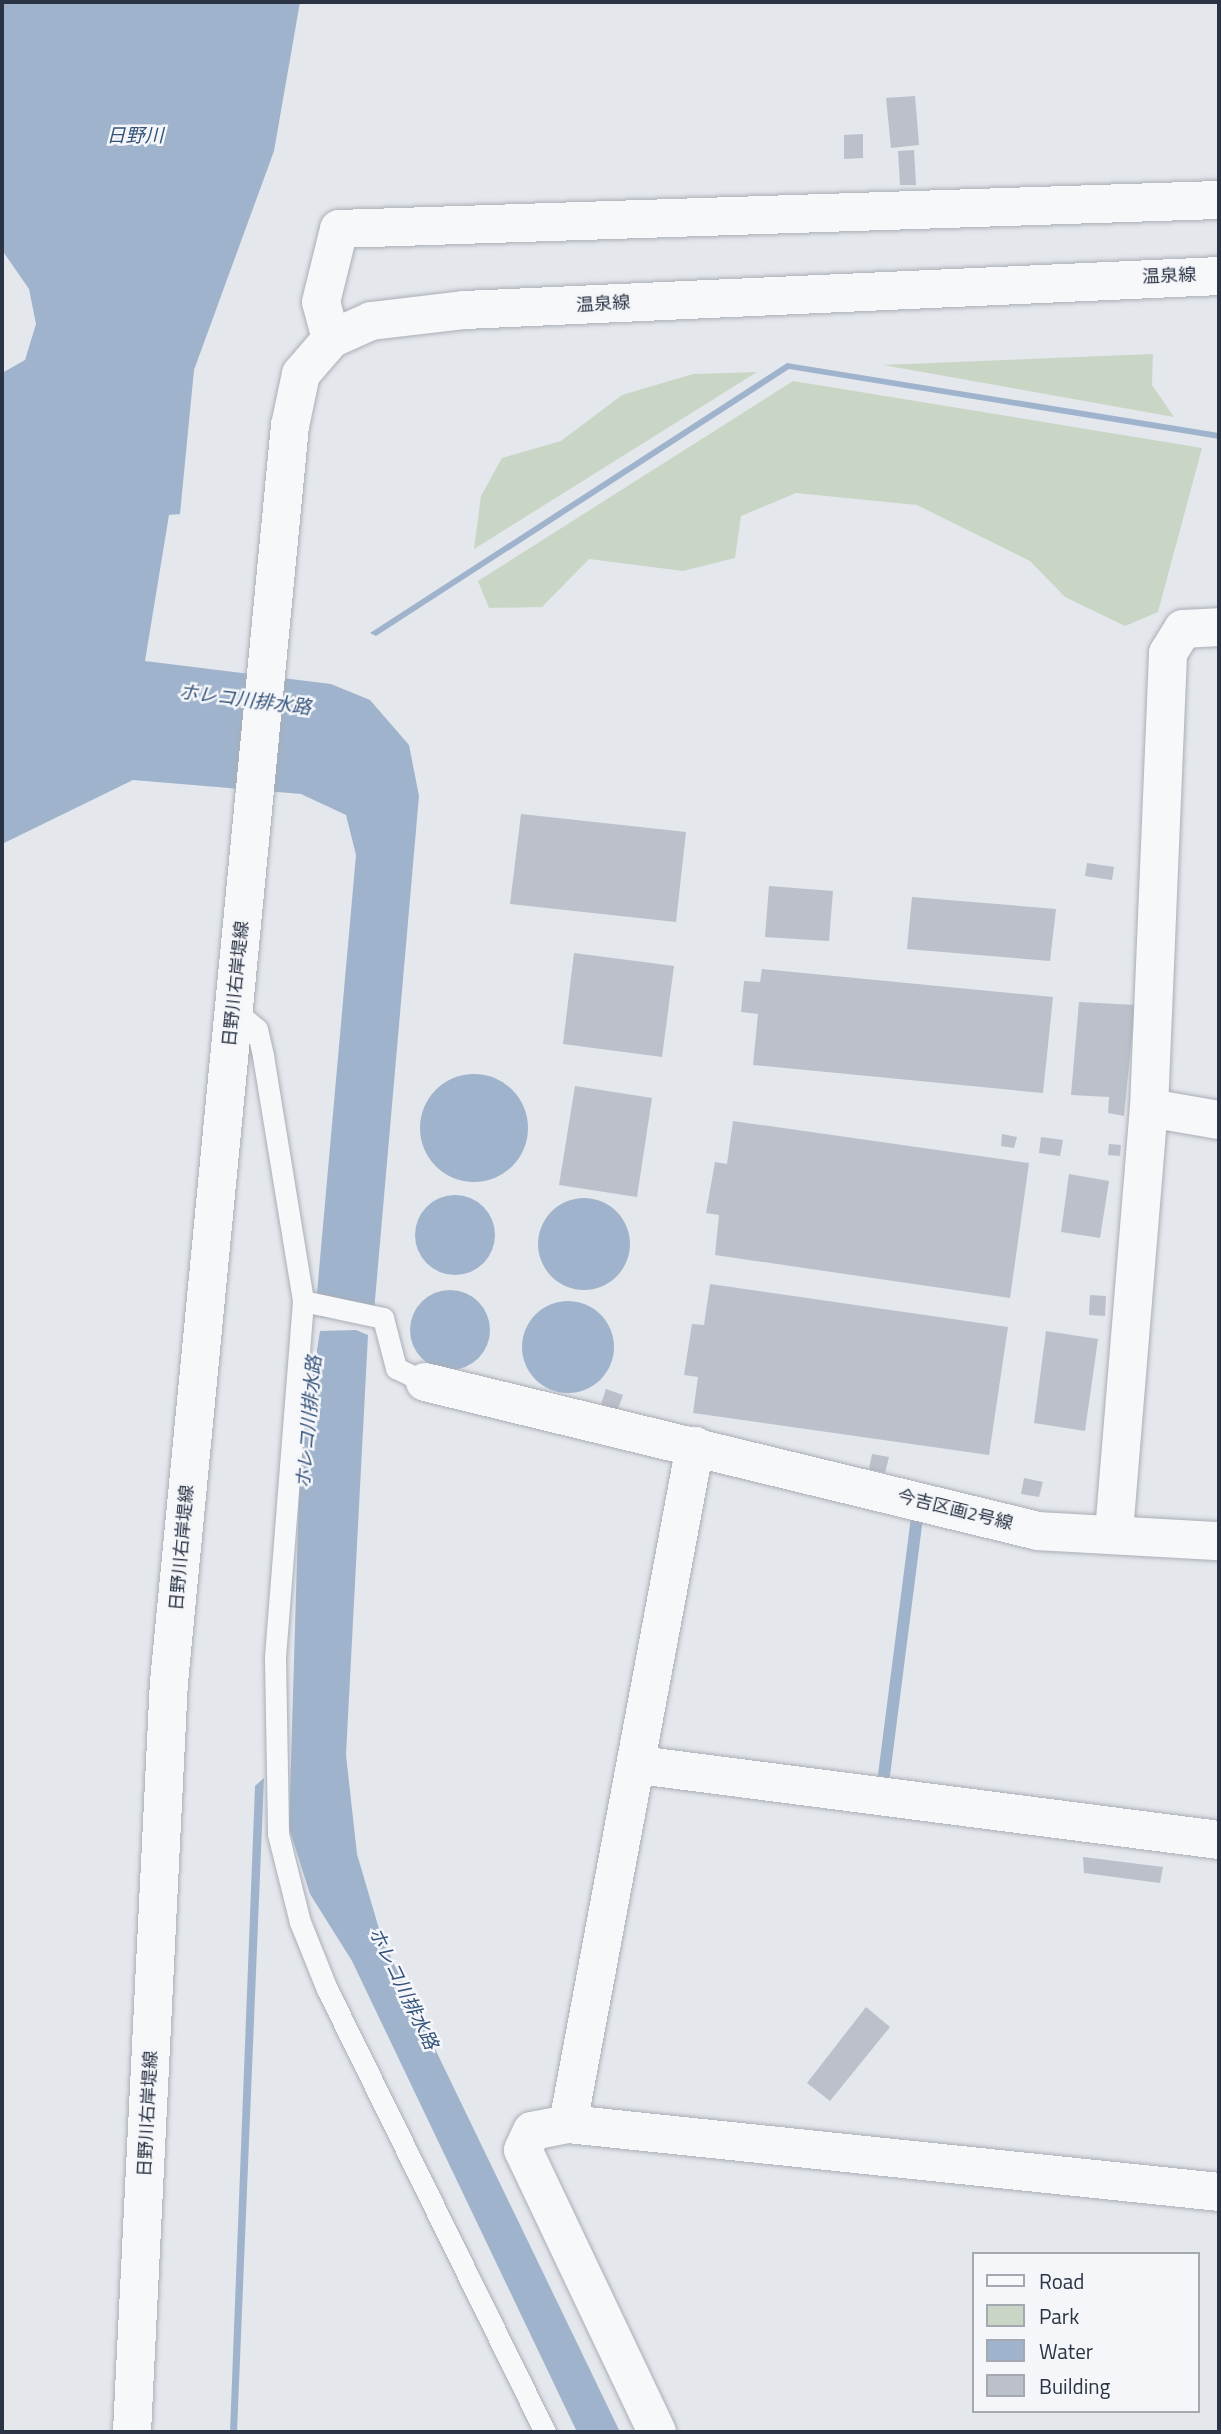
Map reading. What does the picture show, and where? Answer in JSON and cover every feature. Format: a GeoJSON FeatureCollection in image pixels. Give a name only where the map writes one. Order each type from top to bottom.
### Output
{"type":"FeatureCollection","features":[{"type":"Feature","properties":{"kind":"street"},"geometry":{"type":"LineString","coordinates":[[331,339],[321,302],[339,229],[1219,200]]}},
{"type":"Feature","properties":{"kind":"street","name":"温泉線"},"geometry":{"type":"LineString","coordinates":[[270,667],[290,426],[301,374],[331,339],[371,321],[465,310],[1219,276]]}},
{"type":"Feature","properties":{"kind":"street"},"geometry":{"type":"LineString","coordinates":[[1114,1532],[1149,1108],[1168,653],[1183,629],[1219,626]]}},
{"type":"Feature","properties":{"kind":"street","name":"日野川右岸堤線"},"geometry":{"type":"LineString","coordinates":[[132,2432],[169,1682],[233,1009],[270,667]]}},
{"type":"Feature","properties":{"kind":"street"},"geometry":{"type":"LineString","coordinates":[[1149,1108],[1219,1120]]}},
{"type":"Feature","properties":{"kind":"street","name":"今吉区画2号線"},"geometry":{"type":"LineString","coordinates":[[425,1382],[1038,1531],[1114,1532],[1219,1541]]}},
{"type":"Feature","properties":{"kind":"street"},"geometry":{"type":"LineString","coordinates":[[568,2124],[639,1765],[695,1446]]}},
{"type":"Feature","properties":{"kind":"street"},"geometry":{"type":"LineString","coordinates":[[639,1765],[1219,1840]]}},
{"type":"Feature","properties":{"kind":"street"},"geometry":{"type":"LineString","coordinates":[[668,2431],[523,2150],[532,2131],[568,2124],[1219,2192]]}},
{"type":"Feature","properties":{"kind":"lane"},"geometry":{"type":"LineString","coordinates":[[233,1009],[257,1029],[303,1301],[275,1658],[278,1834],[300,1922],[327,1989],[400,2125],[545,2432]]}},
{"type":"Feature","properties":{"kind":"lane"},"geometry":{"type":"LineString","coordinates":[[303,1301],[383,1318],[396,1368],[425,1382]]}},
{"type":"Feature","properties":{"kind":"green space"},"geometry":{"type":"Polygon","coordinates":[[[1153,354],[1152,385],[1174,417],[883,365],[1153,354]]]}},
{"type":"Feature","properties":{"kind":"green space"},"geometry":{"type":"Polygon","coordinates":[[[757,372],[474,549],[481,496],[502,458],[561,441],[622,395],[693,374],[757,372]]]}},
{"type":"Feature","properties":{"kind":"green space"},"geometry":{"type":"Polygon","coordinates":[[[793,381],[1202,448],[1158,612],[1125,626],[1065,597],[1030,561],[917,505],[796,493],[741,516],[735,558],[683,571],[589,559],[542,607],[489,608],[478,581],[793,381]]]}},
{"type":"Feature","properties":{"kind":"water","name":"日野川"},"geometry":{"type":"Polygon","coordinates":[[[2,2],[300,2],[274,151],[194,370],[180,514],[169,515],[145,661],[331,684],[370,700],[409,745],[419,796],[373,1323],[320,1317],[317,1293],[356,855],[346,815],[301,794],[133,780],[2,844],[2,373],[25,360],[36,324],[29,289],[2,250],[2,2]]]}},
{"type":"Feature","properties":{"kind":"water"},"geometry":{"type":"Polygon","coordinates":[[[787,363],[1219,433],[1219,439],[789,369],[376,636],[370,633],[787,363]]]}},
{"type":"Feature","properties":{"kind":"water"},"geometry":{"type":"Polygon","coordinates":[[[474,1074],[495,1078],[512,1090],[524,1107],[528,1128],[524,1149],[512,1166],[495,1178],[474,1182],[453,1178],[436,1166],[424,1149],[420,1128],[424,1107],[436,1090],[453,1078],[474,1074]]]}},
{"type":"Feature","properties":{"kind":"water"},"geometry":{"type":"Polygon","coordinates":[[[455,1195],[470,1198],[483,1207],[492,1220],[495,1235],[492,1250],[483,1263],[470,1272],[455,1275],[440,1272],[427,1263],[418,1250],[415,1235],[418,1220],[427,1207],[440,1198],[455,1195]]]}},
{"type":"Feature","properties":{"kind":"water"},"geometry":{"type":"Polygon","coordinates":[[[584,1198],[601,1202],[616,1212],[626,1227],[630,1244],[626,1261],[616,1276],[601,1286],[584,1290],[567,1286],[552,1276],[542,1261],[538,1244],[542,1227],[552,1212],[567,1202],[584,1198]]]}},
{"type":"Feature","properties":{"kind":"water"},"geometry":{"type":"Polygon","coordinates":[[[450,1290],[465,1293],[478,1302],[487,1315],[490,1330],[487,1345],[478,1358],[465,1367],[450,1370],[435,1367],[422,1358],[413,1345],[410,1330],[413,1315],[422,1302],[435,1293],[450,1290]]]}},
{"type":"Feature","properties":{"kind":"water"},"geometry":{"type":"Polygon","coordinates":[[[568,1301],[585,1305],[600,1315],[610,1330],[614,1347],[610,1364],[600,1379],[585,1389],[568,1393],[551,1389],[536,1379],[526,1364],[522,1347],[526,1330],[536,1315],[551,1305],[568,1301]]]}},
{"type":"Feature","properties":{"kind":"water","name":"ホレコ川排水路"},"geometry":{"type":"Polygon","coordinates":[[[356,1330],[368,1335],[346,1755],[357,1854],[382,1939],[620,2432],[577,2432],[352,1961],[310,1894],[289,1828],[300,1459],[320,1331],[356,1330]]]}},
{"type":"Feature","properties":{"kind":"water"},"geometry":{"type":"Polygon","coordinates":[[[264,1778],[237,2432],[230,2432],[255,1786],[264,1778]]]}},
{"type":"Feature","properties":{"kind":"building"},"geometry":{"type":"Polygon","coordinates":[[[915,96],[919,145],[891,148],[886,98],[915,96]]]}},
{"type":"Feature","properties":{"kind":"building"},"geometry":{"type":"Polygon","coordinates":[[[863,134],[863,158],[844,159],[844,135],[863,134]]]}},
{"type":"Feature","properties":{"kind":"building"},"geometry":{"type":"Polygon","coordinates":[[[914,150],[916,185],[900,185],[898,151],[914,150]]]}},
{"type":"Feature","properties":{"kind":"building"},"geometry":{"type":"Polygon","coordinates":[[[521,814],[686,832],[676,922],[510,904],[521,814]]]}},
{"type":"Feature","properties":{"kind":"building"},"geometry":{"type":"Polygon","coordinates":[[[1087,863],[1114,867],[1112,880],[1085,876],[1087,863]]]}},
{"type":"Feature","properties":{"kind":"building"},"geometry":{"type":"Polygon","coordinates":[[[769,886],[833,891],[829,941],[765,937],[769,886]]]}},
{"type":"Feature","properties":{"kind":"building"},"geometry":{"type":"Polygon","coordinates":[[[912,897],[1056,909],[1050,961],[907,949],[912,897]]]}},
{"type":"Feature","properties":{"kind":"building"},"geometry":{"type":"Polygon","coordinates":[[[574,953],[674,966],[662,1057],[563,1044],[574,953]]]}},
{"type":"Feature","properties":{"kind":"building"},"geometry":{"type":"Polygon","coordinates":[[[762,969],[1053,997],[1043,1093],[753,1065],[758,1014],[741,1012],[744,981],[760,982],[762,969]]]}},
{"type":"Feature","properties":{"kind":"building"},"geometry":{"type":"Polygon","coordinates":[[[1079,1002],[1135,1005],[1124,1116],[1108,1113],[1109,1097],[1071,1095],[1079,1002]]]}},
{"type":"Feature","properties":{"kind":"building"},"geometry":{"type":"Polygon","coordinates":[[[575,1086],[652,1098],[637,1197],[559,1185],[575,1086]]]}},
{"type":"Feature","properties":{"kind":"building"},"geometry":{"type":"Polygon","coordinates":[[[733,1121],[1029,1163],[1010,1298],[715,1255],[719,1215],[706,1213],[715,1162],[727,1164],[733,1121]]]}},
{"type":"Feature","properties":{"kind":"building"},"geometry":{"type":"Polygon","coordinates":[[[1002,1134],[1017,1137],[1014,1148],[1001,1146],[1002,1134]]]}},
{"type":"Feature","properties":{"kind":"building"},"geometry":{"type":"Polygon","coordinates":[[[1041,1137],[1063,1140],[1060,1156],[1039,1153],[1041,1137]]]}},
{"type":"Feature","properties":{"kind":"building"},"geometry":{"type":"Polygon","coordinates":[[[1109,1144],[1121,1145],[1120,1156],[1108,1155],[1109,1144]]]}},
{"type":"Feature","properties":{"kind":"building"},"geometry":{"type":"Polygon","coordinates":[[[1069,1174],[1109,1181],[1100,1238],[1061,1232],[1069,1174]]]}},
{"type":"Feature","properties":{"kind":"building"},"geometry":{"type":"Polygon","coordinates":[[[710,1284],[1008,1327],[989,1455],[693,1413],[698,1377],[684,1375],[692,1324],[704,1325],[710,1284]]]}},
{"type":"Feature","properties":{"kind":"building"},"geometry":{"type":"Polygon","coordinates":[[[1090,1295],[1106,1296],[1105,1316],[1089,1315],[1090,1295]]]}},
{"type":"Feature","properties":{"kind":"building"},"geometry":{"type":"Polygon","coordinates":[[[1046,1331],[1098,1339],[1085,1431],[1034,1423],[1046,1331]]]}},
{"type":"Feature","properties":{"kind":"building"},"geometry":{"type":"Polygon","coordinates":[[[606,1389],[623,1395],[618,1409],[601,1404],[606,1389]]]}},
{"type":"Feature","properties":{"kind":"building"},"geometry":{"type":"Polygon","coordinates":[[[872,1454],[889,1457],[885,1473],[869,1469],[872,1454]]]}},
{"type":"Feature","properties":{"kind":"building"},"geometry":{"type":"Polygon","coordinates":[[[1024,1478],[1043,1482],[1039,1497],[1021,1494],[1024,1478]]]}},
{"type":"Feature","properties":{"kind":"building"},"geometry":{"type":"Polygon","coordinates":[[[1083,1857],[1163,1867],[1160,1883],[1084,1873],[1083,1857]]]}},
{"type":"Feature","properties":{"kind":"building"},"geometry":{"type":"Polygon","coordinates":[[[866,2007],[890,2027],[830,2101],[807,2083],[866,2007]]]}},
{"type":"Feature","properties":{"kind":"waterway"},"geometry":{"type":"LineString","coordinates":[[884,1775],[917,1518]]}}]}
